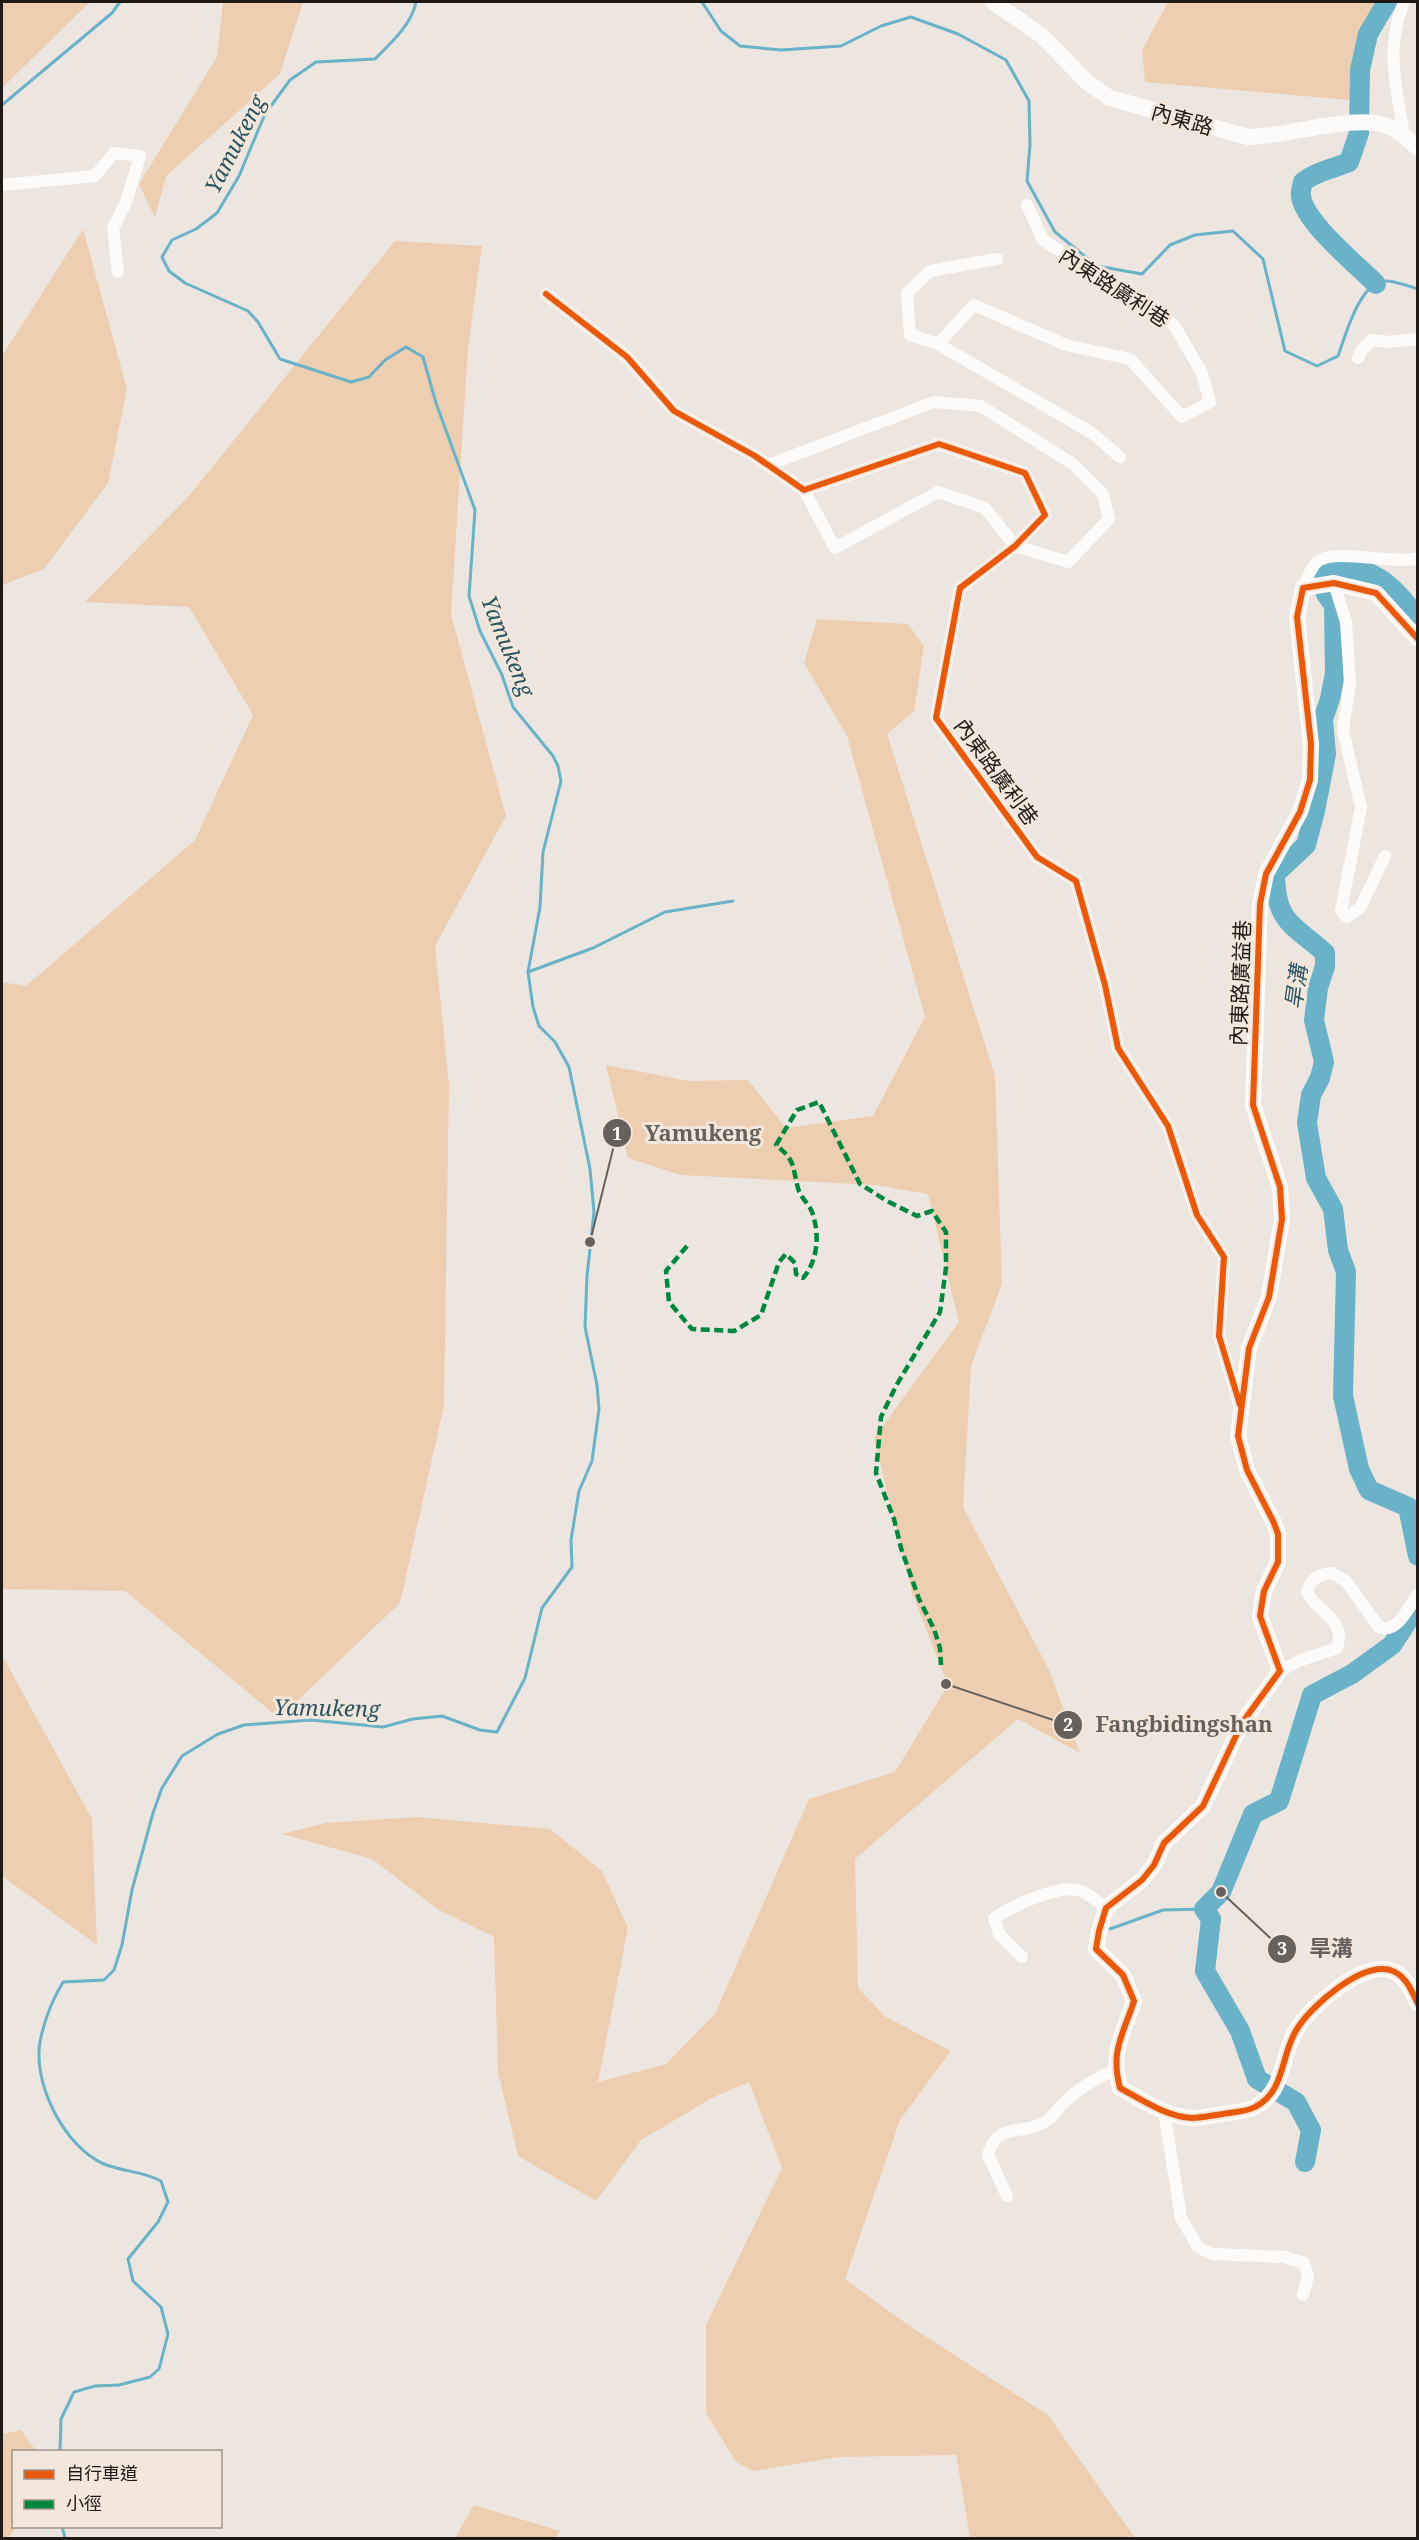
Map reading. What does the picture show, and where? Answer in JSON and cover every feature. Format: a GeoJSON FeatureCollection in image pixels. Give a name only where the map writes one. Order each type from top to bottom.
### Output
{"type":"FeatureCollection","features":[{"type":"Feature","properties":{"kind":"street","name":"內東路"},"geometry":{"type":"LineString","coordinates":[[993,2],[1041,34],[1097,91],[1124,103],[1248,137],[1267,137],[1361,122],[1388,126],[1418,148]]}},
{"type":"Feature","properties":{"kind":"street"},"geometry":{"type":"LineString","coordinates":[[1404,2],[1395,22],[1391,49],[1404,136]]}},
{"type":"Feature","properties":{"kind":"street"},"geometry":{"type":"LineString","coordinates":[[2,185],[95,176],[114,153],[140,156],[126,202],[113,228],[118,272]]}},
{"type":"Feature","properties":{"kind":"street","name":"內東路廣利巷"},"geometry":{"type":"LineString","coordinates":[[938,344],[974,305],[1066,345],[1130,359],[1182,417],[1210,402],[1202,373],[1174,325],[1043,240],[1027,205]]}},
{"type":"Feature","properties":{"kind":"street"},"geometry":{"type":"LineString","coordinates":[[997,259],[930,271],[907,293],[910,335],[938,344],[1092,433],[1120,457]]}},
{"type":"Feature","properties":{"kind":"street"},"geometry":{"type":"LineString","coordinates":[[546,294],[627,357],[674,411],[768,465],[804,490],[835,548],[938,492],[985,508],[1015,546],[1068,562],[1109,519],[1103,494],[1073,464],[981,406],[934,402],[768,465]]}},
{"type":"Feature","properties":{"kind":"street"},"geometry":{"type":"LineString","coordinates":[[1358,358],[1372,340],[1388,342],[1418,339]]}},
{"type":"Feature","properties":{"kind":"street","name":"內東路廣利巷"},"geometry":{"type":"LineString","coordinates":[[804,490],[939,444],[1025,473],[1045,515],[1015,546],[960,588],[936,718],[1037,857],[1076,881]]}},
{"type":"Feature","properties":{"kind":"street","name":"內東路廣益巷"},"geometry":{"type":"LineString","coordinates":[[1280,1671],[1260,1616],[1264,1591],[1278,1562],[1278,1534],[1247,1470],[1238,1436],[1249,1348],[1269,1297],[1282,1219],[1280,1187],[1253,1105],[1260,904],[1266,874],[1300,812],[1310,780],[1311,744],[1297,617],[1303,588],[1316,564],[1329,557],[1380,557],[1408,561],[1418,558]]}},
{"type":"Feature","properties":{"kind":"street"},"geometry":{"type":"LineString","coordinates":[[1303,588],[1334,583],[1376,593],[1418,639]]}},
{"type":"Feature","properties":{"kind":"street"},"geometry":{"type":"LineString","coordinates":[[1334,583],[1346,622],[1350,683],[1343,730],[1361,807],[1341,911],[1347,916],[1360,908],[1385,856]]}},
{"type":"Feature","properties":{"kind":"street","name":"內東路廣益巷"},"geometry":{"type":"LineString","coordinates":[[1076,881],[1105,985],[1118,1048],[1168,1126],[1197,1215],[1224,1257],[1219,1336],[1241,1411]]}},
{"type":"Feature","properties":{"kind":"street"},"geometry":{"type":"LineString","coordinates":[[1418,1594],[1402,1618],[1390,1629],[1384,1629],[1379,1627],[1346,1581],[1332,1572],[1316,1577],[1310,1582],[1307,1592],[1311,1600],[1335,1623],[1339,1632],[1337,1648],[1301,1660],[1280,1671],[1242,1723],[1203,1806],[1164,1844],[1154,1865],[1142,1880],[1106,1908],[1096,1949],[1123,1975],[1134,2001],[1118,2045],[1115,2070],[1120,2088],[1164,2111],[1191,2118],[1254,2107],[1273,2094],[1296,2030],[1313,2009],[1336,1989],[1361,1974],[1375,1970],[1390,1970],[1408,1981],[1418,2004]]}},
{"type":"Feature","properties":{"kind":"street"},"geometry":{"type":"LineString","coordinates":[[1022,1958],[999,1934],[994,1918],[1024,1900],[1069,1890],[1080,1890],[1106,1908]]}},
{"type":"Feature","properties":{"kind":"street"},"geometry":{"type":"LineString","coordinates":[[1007,2196],[988,2155],[995,2138],[1001,2134],[1032,2127],[1047,2120],[1067,2100],[1099,2077],[1115,2070]]}},
{"type":"Feature","properties":{"kind":"street"},"geometry":{"type":"LineString","coordinates":[[1164,2111],[1181,2218],[1198,2247],[1213,2254],[1285,2257],[1304,2263],[1308,2276],[1303,2295]]}},
{"type":"Feature","properties":{"kind":"shaded area"},"geometry":{"type":"Polygon","coordinates":[[[2,2],[90,2],[2,88],[2,2]]]}},
{"type":"Feature","properties":{"kind":"shaded area"},"geometry":{"type":"Polygon","coordinates":[[[223,2],[303,2],[280,74],[166,176],[155,218],[139,184],[217,57],[223,2]]]}},
{"type":"Feature","properties":{"kind":"shaded area"},"geometry":{"type":"Polygon","coordinates":[[[1168,2],[1379,2],[1360,101],[1145,82],[1142,50],[1168,2]]]}},
{"type":"Feature","properties":{"kind":"shaded area"},"geometry":{"type":"Polygon","coordinates":[[[83,229],[127,389],[108,483],[44,569],[2,585],[2,356],[83,229]]]}},
{"type":"Feature","properties":{"kind":"shaded area"},"geometry":{"type":"Polygon","coordinates":[[[395,241],[482,246],[468,348],[451,614],[506,816],[435,946],[449,1084],[444,1405],[400,1603],[279,1718],[125,1591],[2,1589],[2,982],[26,986],[195,840],[253,715],[189,607],[85,602],[188,497],[395,241]]]}},
{"type":"Feature","properties":{"kind":"shaded area"},"geometry":{"type":"Polygon","coordinates":[[[817,619],[908,624],[924,646],[914,711],[887,734],[995,1076],[1002,1284],[971,1366],[963,1507],[1049,1670],[1080,1753],[1018,1719],[855,1859],[858,1988],[886,2017],[951,2051],[900,2120],[845,2279],[911,2327],[1048,2415],[1135,2538],[970,2538],[956,2455],[839,2457],[753,2471],[736,2462],[706,2413],[706,2325],[782,2168],[749,2082],[714,2097],[641,2140],[596,2201],[518,2156],[498,2072],[494,1937],[439,1910],[372,1859],[282,1834],[325,1823],[417,1817],[550,1829],[602,1871],[628,1928],[598,2082],[666,2064],[715,2014],[809,1799],[895,1772],[948,1685],[912,1593],[874,1438],[959,1322],[928,1194],[876,1185],[680,1175],[628,1158],[606,1065],[689,1081],[748,1080],[786,1128],[873,1116],[925,1017],[847,736],[804,663],[817,619]]]}},
{"type":"Feature","properties":{"kind":"shaded area"},"geometry":{"type":"Polygon","coordinates":[[[2,1655],[92,1819],[97,1945],[2,1876],[2,1655]]]}},
{"type":"Feature","properties":{"kind":"shaded area"},"geometry":{"type":"Polygon","coordinates":[[[21,2430],[35,2450],[12,2450],[12,2528],[16,2528],[8,2538],[2,2538],[2,2434],[21,2430]]]}},
{"type":"Feature","properties":{"kind":"shaded area"},"geometry":{"type":"Polygon","coordinates":[[[474,2505],[560,2531],[555,2538],[455,2538],[474,2505]]]}},
{"type":"Feature","properties":{"kind":"waterway"},"geometry":{"type":"LineString","coordinates":[[2,105],[112,13],[120,2]]}},
{"type":"Feature","properties":{"kind":"waterway","name":"Yamukeng"},"geometry":{"type":"LineString","coordinates":[[60,2450],[61,2419],[74,2392],[95,2386],[119,2385],[150,2377],[159,2369],[168,2334],[161,2307],[133,2281],[128,2259],[158,2222],[168,2202],[161,2181],[104,2164],[89,2155],[76,2143],[53,2110],[41,2073],[39,2054],[45,2023],[63,1982],[104,1980],[114,1970],[122,1945],[132,1890],[162,1788],[182,1756],[218,1734],[244,1725],[311,1720],[383,1727],[413,1719],[442,1716],[480,1730],[497,1732],[525,1678],[542,1608],[572,1567],[571,1540],[579,1491],[592,1461],[599,1409],[597,1385],[585,1327],[587,1276],[594,1212],[590,1169],[569,1067],[555,1042],[539,1026],[533,1007],[528,972],[540,907],[543,852],[561,781],[553,756],[513,707],[502,675],[480,631],[469,596],[475,510],[436,403],[423,357],[406,347],[385,360],[369,377],[351,382],[280,359],[258,322],[248,311],[185,283],[169,271],[162,257],[172,240],[196,229],[217,213],[239,176],[265,114],[290,80],[316,62],[375,59],[405,25],[416,2]]}},
{"type":"Feature","properties":{"kind":"waterway"},"geometry":{"type":"LineString","coordinates":[[702,2],[721,31],[740,46],[781,50],[841,46],[881,26],[911,17],[958,34],[1006,60],[1029,101],[1030,145],[1027,181],[1055,232],[1097,266],[1142,274],[1170,245],[1195,235],[1233,231],[1263,259],[1285,351],[1317,366],[1338,356],[1361,299],[1377,283],[1390,281],[1418,289]]}},
{"type":"Feature","properties":{"kind":"waterway"},"geometry":{"type":"LineString","coordinates":[[1376,284],[1311,218],[1304,206],[1301,193],[1303,182],[1308,178],[1349,162],[1359,133],[1360,70],[1368,34],[1387,2]]}},
{"type":"Feature","properties":{"kind":"waterway","name":"旱溝"},"geometry":{"type":"LineString","coordinates":[[1418,618],[1390,587],[1371,574],[1359,570],[1329,570],[1322,578],[1326,594],[1334,605],[1335,673],[1323,719],[1326,754],[1306,845],[1275,874],[1279,903],[1288,921],[1325,953],[1325,966],[1318,988],[1314,1020],[1324,1062],[1320,1078],[1311,1095],[1307,1123],[1316,1178],[1333,1209],[1338,1250],[1346,1272],[1343,1396],[1359,1469],[1369,1490],[1408,1507],[1418,1556]]}},
{"type":"Feature","properties":{"kind":"waterway"},"geometry":{"type":"LineString","coordinates":[[528,972],[593,948],[665,912],[733,901]]}},
{"type":"Feature","properties":{"kind":"waterway","name":"旱溝"},"geometry":{"type":"LineString","coordinates":[[1305,2162],[1311,2130],[1296,2102],[1257,2079],[1240,2031],[1205,1971],[1211,1919],[1204,1909],[1221,1892],[1253,1814],[1279,1801],[1312,1695],[1352,1674],[1392,1645],[1418,1605]]}},
{"type":"Feature","properties":{"kind":"waterway"},"geometry":{"type":"LineString","coordinates":[[1110,1929],[1163,1910],[1204,1909]]}},
{"type":"Feature","properties":{"kind":"waterway","name":"Yamukeng"},"geometry":{"type":"LineString","coordinates":[[62,2528],[65,2538]]}},
{"type":"Feature","properties":{"kind":"marked path"},"geometry":{"type":"LineString","coordinates":[[687,1246],[666,1271],[669,1302],[692,1329],[734,1331],[761,1315],[779,1262],[786,1254],[795,1263],[796,1274],[803,1278],[815,1255],[817,1238],[815,1220],[811,1209],[799,1191],[790,1160],[776,1145],[797,1110],[819,1102],[860,1184],[917,1216],[932,1211],[946,1232],[946,1268],[940,1312],[896,1386],[881,1417],[876,1473],[894,1519],[901,1548],[919,1599],[934,1629],[940,1648],[941,1665]]}},
{"type":"Feature","properties":{"kind":"cycle path"},"geometry":{"type":"LineString","coordinates":[[546,294],[627,357],[674,411],[755,456],[804,490],[939,444],[1025,473],[1045,515],[1015,546],[960,588],[936,718],[1037,857],[1076,881],[1105,985],[1118,1048],[1168,1126],[1197,1215],[1224,1257],[1219,1336],[1240,1405]]}},
{"type":"Feature","properties":{"kind":"cycle path"},"geometry":{"type":"LineString","coordinates":[[1418,639],[1376,593],[1334,583],[1303,588],[1297,617],[1311,744],[1310,780],[1300,812],[1266,874],[1260,904],[1253,1105],[1280,1187],[1282,1219],[1269,1297],[1249,1348],[1238,1436],[1247,1470],[1278,1534],[1278,1562],[1264,1591],[1260,1616],[1280,1671],[1242,1723],[1203,1806],[1164,1843],[1154,1865],[1142,1880],[1106,1908],[1096,1949],[1123,1975],[1134,2001],[1117,2053],[1116,2064],[1120,2088],[1155,2107],[1183,2117],[1200,2118],[1244,2111],[1265,2100],[1277,2082],[1297,2029],[1325,1998],[1352,1979],[1378,1969],[1396,1972],[1404,1979],[1418,2004]]}},
{"type":"Feature","properties":{"kind":"place","name":"Yamukeng"},"geometry":{"type":"Point","coordinates":[590,1242]}},
{"type":"Feature","properties":{"kind":"place","name":"Fangbidingshan"},"geometry":{"type":"Point","coordinates":[946,1684]}},
{"type":"Feature","properties":{"kind":"place","name":"旱溝"},"geometry":{"type":"Point","coordinates":[1221,1892]}}]}
